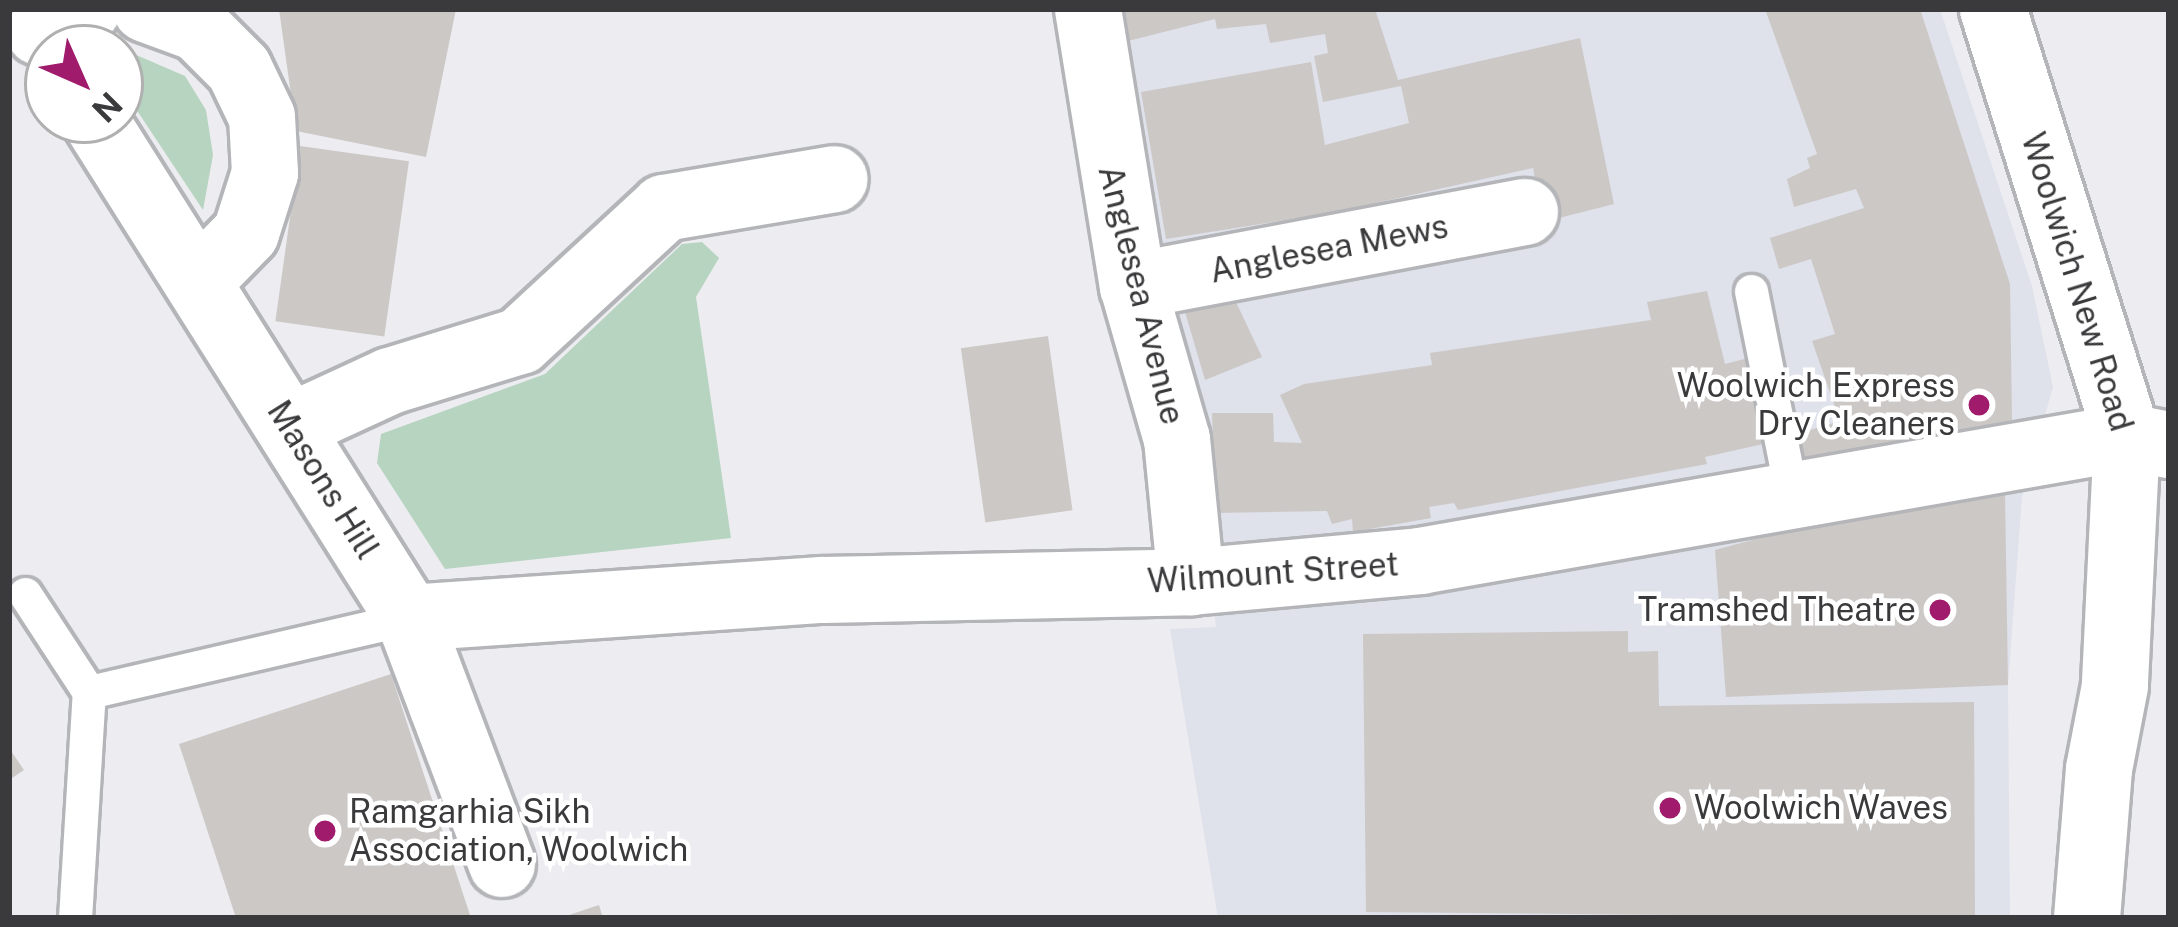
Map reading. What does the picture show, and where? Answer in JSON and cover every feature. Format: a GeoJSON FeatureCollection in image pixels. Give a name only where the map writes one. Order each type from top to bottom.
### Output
{"type":"FeatureCollection","features":[{"type":"Feature","properties":{"kind":"street"},"geometry":{"type":"LineString","coordinates":[[146,9],[198,28],[239,69],[262,117],[265,173],[246,233],[198,282]]}},
{"type":"Feature","properties":{"kind":"street","name":"Anglesea Avenue"},"geometry":{"type":"LineString","coordinates":[[1088,9],[1133,286],[1177,439],[1191,583]]}},
{"type":"Feature","properties":{"kind":"street","name":"Woolwich New Road"},"geometry":{"type":"LineString","coordinates":[[1993,9],[2148,441],[2099,769],[2087,918]]}},
{"type":"Feature","properties":{"kind":"street","name":"Masons Hill"},"geometry":{"type":"LineString","coordinates":[[110,144],[409,618],[502,863]]}},
{"type":"Feature","properties":{"kind":"street"},"geometry":{"type":"LineString","coordinates":[[290,427],[390,381],[520,341],[664,208],[836,179]]}},
{"type":"Feature","properties":{"kind":"street","name":"Anglesea Mews"},"geometry":{"type":"LineString","coordinates":[[1133,286],[1526,212]]}},
{"type":"Feature","properties":{"kind":"street","name":"Wilmount Street"},"geometry":{"type":"LineString","coordinates":[[409,618],[822,590],[1191,583],[1420,561],[1792,496],[2148,441]]}},
{"type":"Feature","properties":{"kind":"lane"},"geometry":{"type":"LineString","coordinates":[[1751,291],[1792,496]]}},
{"type":"Feature","properties":{"kind":"lane"},"geometry":{"type":"LineString","coordinates":[[25,594],[89,692],[75,918]]}},
{"type":"Feature","properties":{"kind":"lane"},"geometry":{"type":"LineString","coordinates":[[89,692],[409,618]]}},
{"type":"Feature","properties":{"kind":"shaded area"},"geometry":{"type":"Polygon","coordinates":[[[1110,9],[1940,9],[2032,286],[2053,387],[2022,497],[2008,685],[2010,918],[1218,918],[1170,629],[1216,627],[1190,418],[1110,9]]]}},
{"type":"Feature","properties":{"kind":"green space"},"geometry":{"type":"Polygon","coordinates":[[[144,58],[185,76],[206,110],[213,155],[203,210],[144,121],[144,58]]]}},
{"type":"Feature","properties":{"kind":"green space"},"geometry":{"type":"Polygon","coordinates":[[[702,242],[719,258],[696,297],[731,538],[445,569],[377,463],[381,434],[545,374],[682,244],[702,242]]]}},
{"type":"Feature","properties":{"kind":"building"},"geometry":{"type":"Polygon","coordinates":[[[279,9],[456,9],[426,157],[296,131],[279,9]]]}},
{"type":"Feature","properties":{"kind":"building"},"geometry":{"type":"Polygon","coordinates":[[[1123,9],[1375,9],[1398,80],[1580,38],[1614,204],[1543,222],[1533,168],[1336,212],[1166,239],[1141,92],[1311,62],[1325,145],[1409,123],[1401,86],[1323,102],[1314,56],[1328,53],[1325,34],[1270,43],[1266,24],[1217,29],[1215,19],[1128,41],[1123,9]]]}},
{"type":"Feature","properties":{"kind":"building"},"geometry":{"type":"Polygon","coordinates":[[[1765,9],[1920,9],[2010,284],[2012,420],[1802,463],[1797,434],[1840,421],[1812,341],[1835,334],[1811,259],[1779,269],[1770,238],[1864,208],[1856,189],[1794,207],[1787,179],[1810,168],[1807,158],[1817,154],[1765,9]]]}},
{"type":"Feature","properties":{"kind":"building"},"geometry":{"type":"Polygon","coordinates":[[[300,146],[409,161],[384,337],[275,321],[300,146]]]}},
{"type":"Feature","properties":{"kind":"building"},"geometry":{"type":"Polygon","coordinates":[[[1227,283],[1262,357],[1205,380],[1178,288],[1227,283]]]}},
{"type":"Feature","properties":{"kind":"building"},"geometry":{"type":"Polygon","coordinates":[[[1707,291],[1725,364],[1748,358],[1763,444],[1705,457],[1707,464],[1458,510],[1454,503],[1429,507],[1431,518],[1353,532],[1352,519],[1332,524],[1327,511],[1215,513],[1212,413],[1273,413],[1274,442],[1302,443],[1280,395],[1304,384],[1432,365],[1430,353],[1651,320],[1647,302],[1707,291]]]}},
{"type":"Feature","properties":{"kind":"building"},"geometry":{"type":"Polygon","coordinates":[[[1048,336],[1072,510],[985,523],[961,348],[1048,336]]]}},
{"type":"Feature","properties":{"kind":"building"},"geometry":{"type":"Polygon","coordinates":[[[2005,492],[2008,685],[1726,697],[1715,550],[1916,496],[2005,492]]]}},
{"type":"Feature","properties":{"kind":"building","name":"Woolwich Waves"},"geometry":{"type":"Polygon","coordinates":[[[1628,631],[1628,652],[1658,651],[1659,706],[1974,702],[1975,918],[1366,912],[1363,634],[1628,631]]]}},
{"type":"Feature","properties":{"kind":"building","name":"Ramgarhia Sikh Association, Woolwich"},"geometry":{"type":"Polygon","coordinates":[[[391,674],[471,918],[236,918],[179,744],[391,674]]]}},
{"type":"Feature","properties":{"kind":"building"},"geometry":{"type":"Polygon","coordinates":[[[9,748],[24,770],[9,780],[9,748]]]}},
{"type":"Feature","properties":{"kind":"building"},"geometry":{"type":"Polygon","coordinates":[[[599,905],[603,918],[563,918],[563,917],[599,905]]]}},
{"type":"Feature","properties":{"kind":"place","name":"Woolwich Express Dry Cleaners"},"geometry":{"type":"Point","coordinates":[1979,405]}},
{"type":"Feature","properties":{"kind":"place","name":"Tramshed Theatre"},"geometry":{"type":"Point","coordinates":[1940,610]}},
{"type":"Feature","properties":{"kind":"place","name":"Woolwich Waves"},"geometry":{"type":"Point","coordinates":[1670,808]}},
{"type":"Feature","properties":{"kind":"place","name":"Ramgarhia Sikh Association, Woolwich"},"geometry":{"type":"Point","coordinates":[325,831]}}]}
